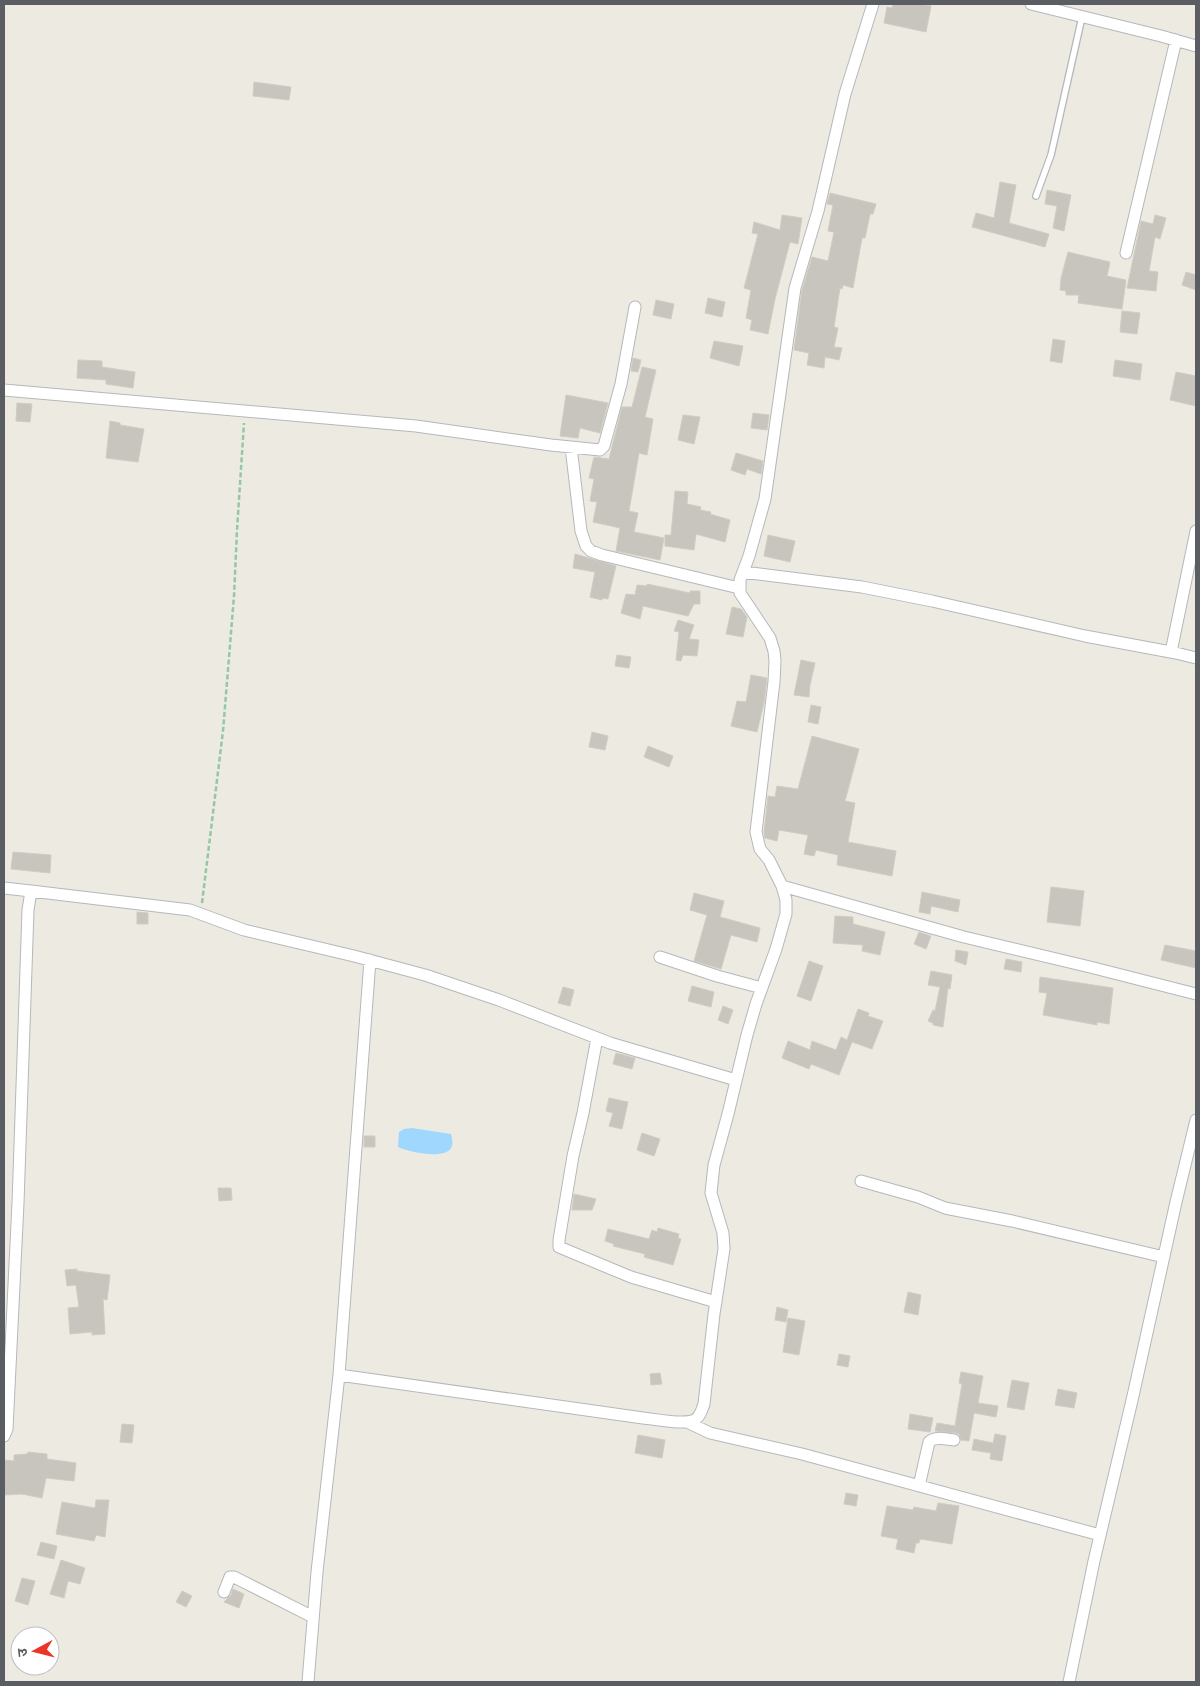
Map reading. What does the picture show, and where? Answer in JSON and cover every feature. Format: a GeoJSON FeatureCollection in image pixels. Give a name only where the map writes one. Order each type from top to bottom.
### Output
{"type":"FeatureCollection","features":[{"type":"Feature","properties":{"kind":"street"},"geometry":{"type":"LineString","coordinates":[[687,1422],[700,1415],[704,1404],[716,1302],[723,1264],[724,1233],[711,1190],[714,1165],[747,1035],[786,914],[786,900],[782,886],[769,860],[760,849],[756,832],[774,682],[774,651],[770,638],[740,593],[739,588],[765,500],[794,288],[818,211],[845,94],[873,4]]}},
{"type":"Feature","properties":{"kind":"street"},"geometry":{"type":"LineString","coordinates":[[1031,4],[1196,46]]}},
{"type":"Feature","properties":{"kind":"street"},"geometry":{"type":"LineString","coordinates":[[1126,253],[1176,40]]}},
{"type":"Feature","properties":{"kind":"street"},"geometry":{"type":"LineString","coordinates":[[4,390],[416,426],[600,450],[604,446],[621,384],[634,307]]}},
{"type":"Feature","properties":{"kind":"street"},"geometry":{"type":"LineString","coordinates":[[571,447],[582,532],[586,546],[591,551],[739,588]]}},
{"type":"Feature","properties":{"kind":"street"},"geometry":{"type":"LineString","coordinates":[[1171,652],[1196,531]]}},
{"type":"Feature","properties":{"kind":"street"},"geometry":{"type":"LineString","coordinates":[[743,572],[870,589],[977,610],[1086,636],[1196,658]]}},
{"type":"Feature","properties":{"kind":"street"},"geometry":{"type":"LineString","coordinates":[[782,886],[964,938],[1090,966],[1196,994]]}},
{"type":"Feature","properties":{"kind":"street"},"geometry":{"type":"LineString","coordinates":[[4,888],[190,910],[255,933],[425,975],[499,1000],[596,1038],[736,1080]]}},
{"type":"Feature","properties":{"kind":"street"},"geometry":{"type":"LineString","coordinates":[[4,1436],[7,1429],[12,1348],[27,919],[30,891]]}},
{"type":"Feature","properties":{"kind":"street"},"geometry":{"type":"LineString","coordinates":[[660,957],[717,976],[762,988]]}},
{"type":"Feature","properties":{"kind":"street"},"geometry":{"type":"LineString","coordinates":[[308,1682],[338,1375],[370,960]]}},
{"type":"Feature","properties":{"kind":"street"},"geometry":{"type":"LineString","coordinates":[[596,1038],[583,1113],[573,1156],[559,1240],[560,1247],[631,1277],[716,1302]]}},
{"type":"Feature","properties":{"kind":"street"},"geometry":{"type":"LineString","coordinates":[[1069,1682],[1100,1535],[1196,1120]]}},
{"type":"Feature","properties":{"kind":"street"},"geometry":{"type":"LineString","coordinates":[[860,1180],[918,1197],[946,1208],[1012,1221],[1164,1257]]}},
{"type":"Feature","properties":{"kind":"street"},"geometry":{"type":"LineString","coordinates":[[338,1375],[633,1417],[687,1422],[710,1433],[802,1454],[1100,1535]]}},
{"type":"Feature","properties":{"kind":"street"},"geometry":{"type":"LineString","coordinates":[[920,1486],[931,1439],[954,1440]]}},
{"type":"Feature","properties":{"kind":"street"},"geometry":{"type":"LineString","coordinates":[[224,1592],[230,1577],[234,1577],[313,1617]]}},
{"type":"Feature","properties":{"kind":"lane"},"geometry":{"type":"LineString","coordinates":[[1036,196],[1051,155],[1082,17]]}},
{"type":"Feature","properties":{"kind":"path"},"geometry":{"type":"LineString","coordinates":[[201,914],[223,731],[234,596],[245,412]]}},
{"type":"Feature","properties":{"kind":"water"},"geometry":{"type":"Polygon","coordinates":[[[412,1128],[451,1134],[452,1146],[449,1151],[436,1154],[419,1153],[398,1147],[399,1132],[412,1128]]]}},
{"type":"Feature","properties":{"kind":"building"},"geometry":{"type":"Polygon","coordinates":[[[893,4],[931,6],[926,32],[884,23],[887,7],[892,8],[893,4]]]}},
{"type":"Feature","properties":{"kind":"building"},"geometry":{"type":"Polygon","coordinates":[[[254,82],[291,87],[289,100],[253,96],[254,82]]]}},
{"type":"Feature","properties":{"kind":"building"},"geometry":{"type":"Polygon","coordinates":[[[1000,182],[1016,185],[1009,223],[1049,234],[1045,247],[972,227],[976,213],[994,218],[1000,182]]]}},
{"type":"Feature","properties":{"kind":"building"},"geometry":{"type":"Polygon","coordinates":[[[1047,190],[1071,195],[1064,231],[1053,228],[1057,206],[1045,204],[1047,190]]]}},
{"type":"Feature","properties":{"kind":"building"},"geometry":{"type":"Polygon","coordinates":[[[830,193],[876,204],[873,214],[870,214],[865,238],[862,238],[853,288],[843,285],[842,289],[840,288],[834,327],[838,328],[834,347],[842,348],[839,360],[825,357],[824,368],[807,365],[809,353],[794,350],[802,290],[812,257],[828,261],[834,232],[828,231],[833,205],[827,204],[830,193]]]}},
{"type":"Feature","properties":{"kind":"building"},"geometry":{"type":"Polygon","coordinates":[[[782,215],[802,218],[798,244],[790,242],[768,334],[750,330],[752,320],[746,318],[751,290],[744,288],[758,234],[752,233],[754,222],[780,230],[782,215]]]}},
{"type":"Feature","properties":{"kind":"building"},"geometry":{"type":"Polygon","coordinates":[[[1155,215],[1166,218],[1160,239],[1155,237],[1149,271],[1158,272],[1156,291],[1127,288],[1141,221],[1153,224],[1155,215]]]}},
{"type":"Feature","properties":{"kind":"building"},"geometry":{"type":"Polygon","coordinates":[[[1068,252],[1110,262],[1107,276],[1126,280],[1122,309],[1078,303],[1079,295],[1066,295],[1066,291],[1060,290],[1068,252]]]}},
{"type":"Feature","properties":{"kind":"building"},"geometry":{"type":"Polygon","coordinates":[[[1186,272],[1196,275],[1196,290],[1182,285],[1186,272]]]}},
{"type":"Feature","properties":{"kind":"building"},"geometry":{"type":"Polygon","coordinates":[[[708,298],[725,302],[722,317],[705,313],[708,298]]]}},
{"type":"Feature","properties":{"kind":"building"},"geometry":{"type":"Polygon","coordinates":[[[656,300],[674,304],[671,319],[653,315],[656,300]]]}},
{"type":"Feature","properties":{"kind":"building"},"geometry":{"type":"Polygon","coordinates":[[[1122,311],[1140,313],[1137,334],[1120,332],[1122,311]]]}},
{"type":"Feature","properties":{"kind":"building"},"geometry":{"type":"Polygon","coordinates":[[[1053,339],[1065,341],[1062,363],[1050,361],[1053,339]]]}},
{"type":"Feature","properties":{"kind":"building"},"geometry":{"type":"Polygon","coordinates":[[[714,341],[743,346],[739,366],[710,358],[714,341]]]}},
{"type":"Feature","properties":{"kind":"building"},"geometry":{"type":"Polygon","coordinates":[[[633,358],[641,360],[638,372],[631,371],[633,358]]]}},
{"type":"Feature","properties":{"kind":"building"},"geometry":{"type":"Polygon","coordinates":[[[78,360],[102,361],[102,367],[135,372],[133,388],[106,384],[106,380],[77,378],[78,360]]]}},
{"type":"Feature","properties":{"kind":"building"},"geometry":{"type":"Polygon","coordinates":[[[1115,360],[1142,364],[1140,380],[1113,376],[1115,360]]]}},
{"type":"Feature","properties":{"kind":"building"},"geometry":{"type":"Polygon","coordinates":[[[642,367],[656,370],[645,417],[653,419],[647,455],[639,453],[629,511],[638,513],[634,532],[664,538],[660,560],[616,551],[620,528],[593,522],[597,502],[590,501],[594,479],[589,478],[594,457],[609,459],[622,407],[632,407],[642,367]]]}},
{"type":"Feature","properties":{"kind":"building"},"geometry":{"type":"Polygon","coordinates":[[[1176,372],[1196,376],[1196,406],[1170,400],[1176,372]]]}},
{"type":"Feature","properties":{"kind":"building"},"geometry":{"type":"Polygon","coordinates":[[[566,395],[608,403],[600,433],[580,428],[578,438],[560,436],[566,395]]]}},
{"type":"Feature","properties":{"kind":"building"},"geometry":{"type":"Polygon","coordinates":[[[17,403],[32,404],[30,422],[16,421],[17,403]]]}},
{"type":"Feature","properties":{"kind":"building"},"geometry":{"type":"Polygon","coordinates":[[[753,413],[769,415],[767,430],[751,428],[753,413]]]}},
{"type":"Feature","properties":{"kind":"building"},"geometry":{"type":"Polygon","coordinates":[[[683,415],[700,417],[694,444],[678,440],[683,415]]]}},
{"type":"Feature","properties":{"kind":"building"},"geometry":{"type":"Polygon","coordinates":[[[110,421],[120,423],[120,425],[144,429],[138,462],[106,458],[110,421]]]}},
{"type":"Feature","properties":{"kind":"building"},"geometry":{"type":"Polygon","coordinates":[[[736,453],[763,461],[761,474],[747,469],[745,475],[731,470],[736,453]]]}},
{"type":"Feature","properties":{"kind":"building"},"geometry":{"type":"Polygon","coordinates":[[[675,491],[688,492],[687,504],[701,507],[700,510],[711,512],[710,514],[730,520],[725,542],[696,534],[694,550],[665,546],[665,535],[671,535],[675,491]]]}},
{"type":"Feature","properties":{"kind":"building"},"geometry":{"type":"Polygon","coordinates":[[[768,535],[795,541],[790,562],[764,556],[768,535]]]}},
{"type":"Feature","properties":{"kind":"building"},"geometry":{"type":"Polygon","coordinates":[[[575,554],[616,566],[608,599],[602,598],[602,600],[590,597],[595,572],[573,568],[575,554]]]}},
{"type":"Feature","properties":{"kind":"building"},"geometry":{"type":"Polygon","coordinates":[[[647,584],[690,593],[690,591],[700,591],[700,604],[694,604],[688,616],[643,606],[640,619],[621,613],[626,594],[635,595],[637,585],[647,586],[647,584]]]}},
{"type":"Feature","properties":{"kind":"building"},"geometry":{"type":"Polygon","coordinates":[[[732,607],[741,609],[747,617],[743,637],[726,634],[732,607]]]}},
{"type":"Feature","properties":{"kind":"building"},"geometry":{"type":"Polygon","coordinates":[[[678,620],[694,625],[689,639],[699,640],[697,656],[683,655],[681,661],[676,660],[679,632],[674,631],[678,620]]]}},
{"type":"Feature","properties":{"kind":"building"},"geometry":{"type":"Polygon","coordinates":[[[617,655],[631,657],[629,668],[615,666],[617,655]]]}},
{"type":"Feature","properties":{"kind":"building"},"geometry":{"type":"Polygon","coordinates":[[[801,660],[815,663],[809,697],[794,695],[801,660]]]}},
{"type":"Feature","properties":{"kind":"building"},"geometry":{"type":"Polygon","coordinates":[[[751,675],[767,678],[764,703],[757,732],[731,726],[737,701],[746,702],[751,675]]]}},
{"type":"Feature","properties":{"kind":"building"},"geometry":{"type":"Polygon","coordinates":[[[811,705],[821,707],[818,724],[808,722],[811,705]]]}},
{"type":"Feature","properties":{"kind":"building"},"geometry":{"type":"Polygon","coordinates":[[[592,732],[608,736],[605,750],[589,747],[592,732]]]}},
{"type":"Feature","properties":{"kind":"building"},"geometry":{"type":"Polygon","coordinates":[[[812,736],[859,749],[845,801],[855,803],[848,842],[896,851],[892,876],[837,865],[838,855],[816,850],[814,856],[804,854],[808,835],[779,830],[777,841],[765,838],[768,796],[775,797],[777,786],[798,789],[812,736]]]}},
{"type":"Feature","properties":{"kind":"building"},"geometry":{"type":"Polygon","coordinates":[[[648,746],[673,756],[669,767],[644,757],[648,746]]]}},
{"type":"Feature","properties":{"kind":"building"},"geometry":{"type":"Polygon","coordinates":[[[13,852],[51,855],[50,873],[11,869],[13,852]]]}},
{"type":"Feature","properties":{"kind":"building"},"geometry":{"type":"Polygon","coordinates":[[[1051,887],[1084,891],[1080,926],[1047,922],[1051,887]]]}},
{"type":"Feature","properties":{"kind":"building"},"geometry":{"type":"Polygon","coordinates":[[[922,892],[960,900],[958,912],[931,906],[930,914],[919,912],[922,892]]]}},
{"type":"Feature","properties":{"kind":"building"},"geometry":{"type":"Polygon","coordinates":[[[694,893],[724,901],[720,917],[760,928],[757,942],[731,935],[721,969],[694,961],[707,915],[690,910],[694,893]]]}},
{"type":"Feature","properties":{"kind":"building"},"geometry":{"type":"Polygon","coordinates":[[[137,912],[148,913],[148,924],[137,924],[137,912]]]}},
{"type":"Feature","properties":{"kind":"building"},"geometry":{"type":"Polygon","coordinates":[[[835,916],[853,917],[853,924],[885,932],[880,955],[862,951],[863,945],[833,943],[835,916]]]}},
{"type":"Feature","properties":{"kind":"building"},"geometry":{"type":"Polygon","coordinates":[[[919,932],[931,936],[926,949],[914,944],[919,932]]]}},
{"type":"Feature","properties":{"kind":"building"},"geometry":{"type":"Polygon","coordinates":[[[1165,945],[1196,951],[1196,968],[1161,960],[1165,945]]]}},
{"type":"Feature","properties":{"kind":"building"},"geometry":{"type":"Polygon","coordinates":[[[956,950],[968,952],[966,965],[955,961],[956,950]]]}},
{"type":"Feature","properties":{"kind":"building"},"geometry":{"type":"Polygon","coordinates":[[[1006,959],[1022,962],[1021,972],[1004,969],[1006,959]]]}},
{"type":"Feature","properties":{"kind":"building"},"geometry":{"type":"Polygon","coordinates":[[[809,961],[823,966],[811,1001],[797,996],[809,961]]]}},
{"type":"Feature","properties":{"kind":"building"},"geometry":{"type":"Polygon","coordinates":[[[931,971],[952,975],[950,989],[948,988],[943,1027],[933,1025],[933,1023],[928,1021],[933,1010],[935,1011],[940,987],[928,985],[931,971]]]}},
{"type":"Feature","properties":{"kind":"building"},"geometry":{"type":"Polygon","coordinates":[[[1040,977],[1113,988],[1109,1024],[1097,1022],[1097,1025],[1043,1015],[1047,993],[1039,992],[1040,977]]]}},
{"type":"Feature","properties":{"kind":"building"},"geometry":{"type":"Polygon","coordinates":[[[692,986],[714,992],[711,1007],[688,1001],[692,986]]]}},
{"type":"Feature","properties":{"kind":"building"},"geometry":{"type":"Polygon","coordinates":[[[563,987],[574,990],[570,1006],[558,1003],[563,987]]]}},
{"type":"Feature","properties":{"kind":"building"},"geometry":{"type":"Polygon","coordinates":[[[723,1006],[733,1010],[728,1024],[718,1020],[723,1006]]]}},
{"type":"Feature","properties":{"kind":"building"},"geometry":{"type":"Polygon","coordinates":[[[858,1009],[869,1013],[868,1016],[883,1021],[872,1049],[852,1042],[839,1075],[811,1064],[809,1069],[782,1058],[788,1041],[810,1050],[812,1041],[836,1050],[841,1037],[847,1040],[858,1009]]]}},
{"type":"Feature","properties":{"kind":"building"},"geometry":{"type":"Polygon","coordinates":[[[616,1053],[635,1058],[632,1069],[613,1064],[616,1053]]]}},
{"type":"Feature","properties":{"kind":"building"},"geometry":{"type":"Polygon","coordinates":[[[609,1098],[628,1102],[622,1129],[609,1126],[613,1113],[606,1111],[609,1098]]]}},
{"type":"Feature","properties":{"kind":"building"},"geometry":{"type":"Polygon","coordinates":[[[642,1133],[660,1139],[654,1156],[637,1150],[642,1133]]]}},
{"type":"Feature","properties":{"kind":"building"},"geometry":{"type":"Polygon","coordinates":[[[364,1136],[375,1136],[375,1147],[364,1147],[364,1136]]]}},
{"type":"Feature","properties":{"kind":"building"},"geometry":{"type":"Polygon","coordinates":[[[218,1188],[231,1188],[232,1200],[219,1201],[218,1188]]]}},
{"type":"Feature","properties":{"kind":"building"},"geometry":{"type":"Polygon","coordinates":[[[574,1194],[596,1199],[592,1210],[572,1210],[574,1194]]]}},
{"type":"Feature","properties":{"kind":"building"},"geometry":{"type":"Polygon","coordinates":[[[658,1228],[679,1234],[678,1238],[681,1239],[673,1265],[644,1257],[645,1254],[613,1246],[614,1244],[605,1241],[608,1229],[649,1239],[652,1230],[657,1232],[658,1228]]]}},
{"type":"Feature","properties":{"kind":"building"},"geometry":{"type":"Polygon","coordinates":[[[77,1269],[77,1271],[110,1275],[107,1300],[103,1299],[105,1334],[92,1335],[92,1332],[70,1334],[68,1308],[79,1307],[76,1285],[67,1286],[65,1270],[77,1269]]]}},
{"type":"Feature","properties":{"kind":"building"},"geometry":{"type":"Polygon","coordinates":[[[908,1292],[921,1295],[918,1315],[904,1312],[908,1292]]]}},
{"type":"Feature","properties":{"kind":"building"},"geometry":{"type":"Polygon","coordinates":[[[777,1307],[788,1310],[786,1322],[775,1320],[777,1307]]]}},
{"type":"Feature","properties":{"kind":"building"},"geometry":{"type":"Polygon","coordinates":[[[788,1318],[805,1321],[799,1355],[783,1352],[788,1318]]]}},
{"type":"Feature","properties":{"kind":"building"},"geometry":{"type":"Polygon","coordinates":[[[839,1354],[850,1356],[848,1367],[837,1365],[839,1354]]]}},
{"type":"Feature","properties":{"kind":"building"},"geometry":{"type":"Polygon","coordinates":[[[961,1372],[983,1376],[978,1403],[998,1406],[996,1417],[974,1413],[969,1441],[961,1440],[959,1434],[956,1433],[935,1431],[937,1423],[955,1426],[962,1384],[959,1383],[961,1372]]]}},
{"type":"Feature","properties":{"kind":"building"},"geometry":{"type":"Polygon","coordinates":[[[660,1373],[662,1384],[651,1385],[650,1374],[660,1373]]]}},
{"type":"Feature","properties":{"kind":"building"},"geometry":{"type":"Polygon","coordinates":[[[1012,1380],[1029,1383],[1024,1410],[1007,1407],[1012,1380]]]}},
{"type":"Feature","properties":{"kind":"building"},"geometry":{"type":"Polygon","coordinates":[[[1058,1389],[1077,1393],[1074,1408],[1055,1405],[1058,1389]]]}},
{"type":"Feature","properties":{"kind":"building"},"geometry":{"type":"Polygon","coordinates":[[[910,1414],[933,1418],[930,1432],[908,1429],[910,1414]]]}},
{"type":"Feature","properties":{"kind":"building"},"geometry":{"type":"Polygon","coordinates":[[[122,1424],[134,1425],[132,1443],[120,1442],[122,1424]]]}},
{"type":"Feature","properties":{"kind":"building"},"geometry":{"type":"Polygon","coordinates":[[[995,1434],[1006,1436],[1002,1461],[990,1459],[991,1453],[972,1450],[974,1439],[993,1443],[995,1434]]]}},
{"type":"Feature","properties":{"kind":"building"},"geometry":{"type":"Polygon","coordinates":[[[638,1435],[665,1440],[662,1458],[635,1453],[638,1435]]]}},
{"type":"Feature","properties":{"kind":"building"},"geometry":{"type":"Polygon","coordinates":[[[28,1452],[47,1454],[47,1459],[76,1463],[74,1481],[46,1478],[42,1498],[22,1494],[4,1495],[4,1460],[14,1461],[14,1455],[27,1454],[28,1452]]]}},
{"type":"Feature","properties":{"kind":"building"},"geometry":{"type":"Polygon","coordinates":[[[846,1493],[858,1495],[856,1506],[844,1504],[846,1493]]]}},
{"type":"Feature","properties":{"kind":"building"},"geometry":{"type":"Polygon","coordinates":[[[96,1500],[109,1500],[105,1537],[96,1535],[94,1541],[56,1534],[62,1502],[95,1508],[96,1500]]]}},
{"type":"Feature","properties":{"kind":"building"},"geometry":{"type":"Polygon","coordinates":[[[938,1503],[959,1506],[952,1544],[920,1539],[919,1543],[916,1543],[914,1553],[896,1549],[898,1539],[881,1536],[887,1506],[913,1510],[914,1507],[936,1511],[938,1503]]]}},
{"type":"Feature","properties":{"kind":"building"},"geometry":{"type":"Polygon","coordinates":[[[41,1542],[57,1546],[54,1559],[37,1555],[41,1542]]]}},
{"type":"Feature","properties":{"kind":"building"},"geometry":{"type":"Polygon","coordinates":[[[61,1560],[85,1568],[80,1584],[68,1581],[64,1598],[50,1594],[61,1560]]]}},
{"type":"Feature","properties":{"kind":"building"},"geometry":{"type":"Polygon","coordinates":[[[22,1578],[35,1581],[28,1605],[15,1601],[22,1578]]]}},
{"type":"Feature","properties":{"kind":"building"},"geometry":{"type":"Polygon","coordinates":[[[233,1589],[244,1594],[239,1608],[224,1602],[231,1595],[233,1589]]]}},
{"type":"Feature","properties":{"kind":"building"},"geometry":{"type":"Polygon","coordinates":[[[182,1591],[192,1596],[186,1607],[176,1602],[182,1591]]]}}]}
